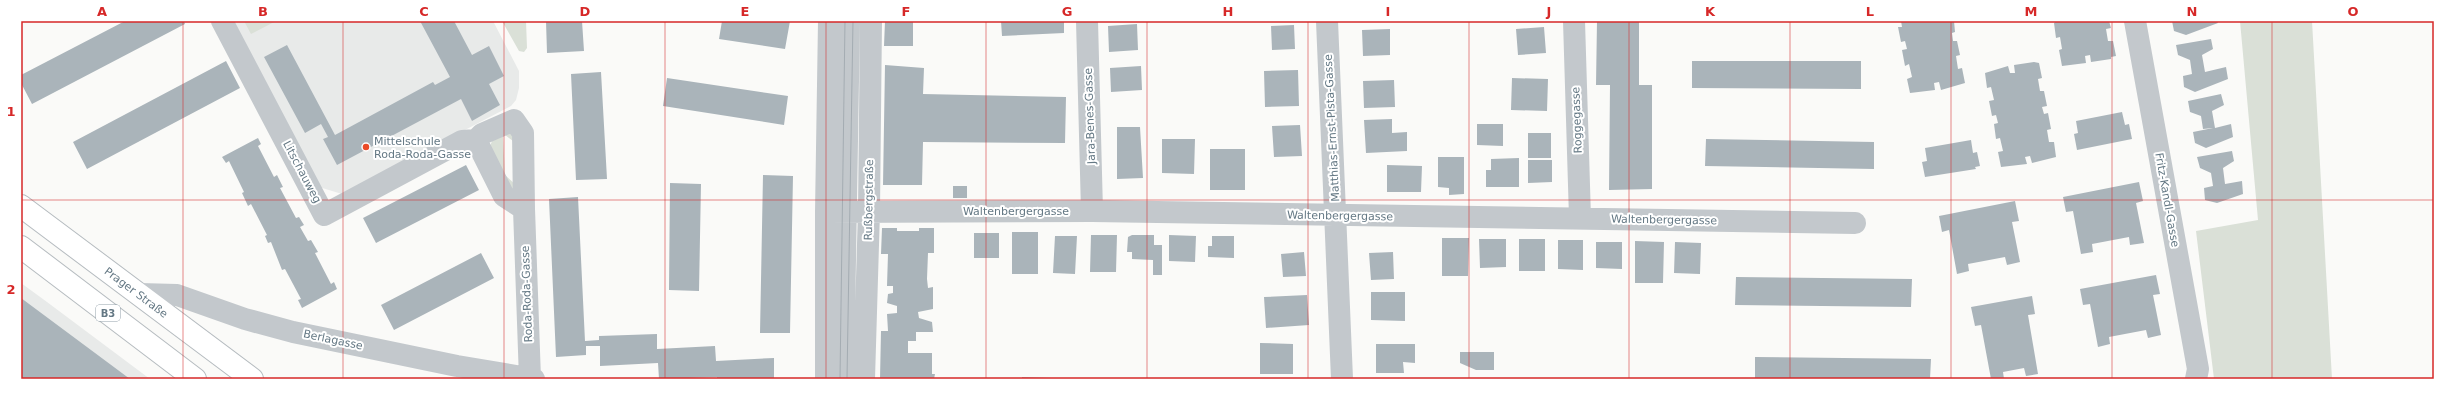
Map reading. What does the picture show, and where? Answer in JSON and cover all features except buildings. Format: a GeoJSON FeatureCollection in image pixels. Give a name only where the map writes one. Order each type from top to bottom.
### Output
{"type":"FeatureCollection","features":[{"type":"Feature","properties":{"kind":"main road","name":"Prager Straße"},"geometry":{"type":"LineString","coordinates":[[21,206],[252,379]]}},
{"type":"Feature","properties":{"kind":"main road","name":"B3"},"geometry":{"type":"LineString","coordinates":[[21,247],[195,379]]}},
{"type":"Feature","properties":{"kind":"street","name":"Litschauweg"},"geometry":{"type":"LineString","coordinates":[[222,21],[324,215],[462,141],[476,140]]}},
{"type":"Feature","properties":{"kind":"street"},"geometry":{"type":"LineString","coordinates":[[829,21],[844,379]]}},
{"type":"Feature","properties":{"kind":"street"},"geometry":{"type":"LineString","coordinates":[[826,379],[849,21]]}},
{"type":"Feature","properties":{"kind":"street","name":"Rußbergstraße"},"geometry":{"type":"LineString","coordinates":[[864,379],[869,211],[871,21]]}},
{"type":"Feature","properties":{"kind":"street","name":"Jara-Benes-Gasse"},"geometry":{"type":"LineString","coordinates":[[1087,21],[1092,211]]}},
{"type":"Feature","properties":{"kind":"street","name":"Matthias-Ernst-Pista-Gasse"},"geometry":{"type":"LineString","coordinates":[[1327,21],[1342,379]]}},
{"type":"Feature","properties":{"kind":"street","name":"Roggegasse"},"geometry":{"type":"LineString","coordinates":[[1574,21],[1580,218]]}},
{"type":"Feature","properties":{"kind":"street","name":"Fritz-Kandl-Gasse"},"geometry":{"type":"LineString","coordinates":[[2135,21],[2198,369],[2196,379]]}},
{"type":"Feature","properties":{"kind":"street","name":"Roda-Roda-Gasse"},"geometry":{"type":"LineString","coordinates":[[476,140],[482,134],[514,120],[522,133],[531,379]]}},
{"type":"Feature","properties":{"kind":"street"},"geometry":{"type":"LineString","coordinates":[[476,140],[504,196],[524,209]]}},
{"type":"Feature","properties":{"kind":"street","name":"Waltenbergergasse"},"geometry":{"type":"LineString","coordinates":[[836,212],[1092,211],[1336,217],[1580,218],[1854,223]]}},
{"type":"Feature","properties":{"kind":"street","name":"Berlagasse"},"geometry":{"type":"LineString","coordinates":[[139,294],[177,295],[245,319],[293,332],[457,366],[531,379]]}},
{"type":"Feature","properties":{"kind":"shaded area","name":"Mittelschule Roda-Roda-Gasse"},"geometry":{"type":"Polygon","coordinates":[[[231,21],[493,21],[519,71],[519,88],[516,100],[511,106],[342,194],[319,187],[231,21]]]}},
{"type":"Feature","properties":{"kind":"shaded area"},"geometry":{"type":"Polygon","coordinates":[[[244,21],[276,21],[251,34],[244,21]]]}},
{"type":"Feature","properties":{"kind":"shaded area"},"geometry":{"type":"Polygon","coordinates":[[[502,21],[526,21],[527,48],[524,52],[519,51],[502,21]]]}},
{"type":"Feature","properties":{"kind":"shaded area"},"geometry":{"type":"Polygon","coordinates":[[[2240,21],[2312,21],[2332,379],[2214,379],[2196,231],[2258,220],[2240,21]]]}},
{"type":"Feature","properties":{"kind":"shaded area"},"geometry":{"type":"Polygon","coordinates":[[[512,130],[513,141],[505,135],[503,137],[505,175],[518,187],[513,190],[489,148],[493,139],[512,130]]]}},
{"type":"Feature","properties":{"kind":"shaded area"},"geometry":{"type":"Polygon","coordinates":[[[21,283],[47,302],[150,379],[21,379],[21,283]]]}},
{"type":"Feature","properties":{"kind":"tram line"},"geometry":{"type":"LineString","coordinates":[[840,379],[845,21]]}},
{"type":"Feature","properties":{"kind":"tram line"},"geometry":{"type":"LineString","coordinates":[[847,379],[853,21]]}},
{"type":"Feature","properties":{"kind":"place","name":"Mittelschule Roda-Roda-Gasse"},"geometry":{"type":"Point","coordinates":[366,147]}}]}
